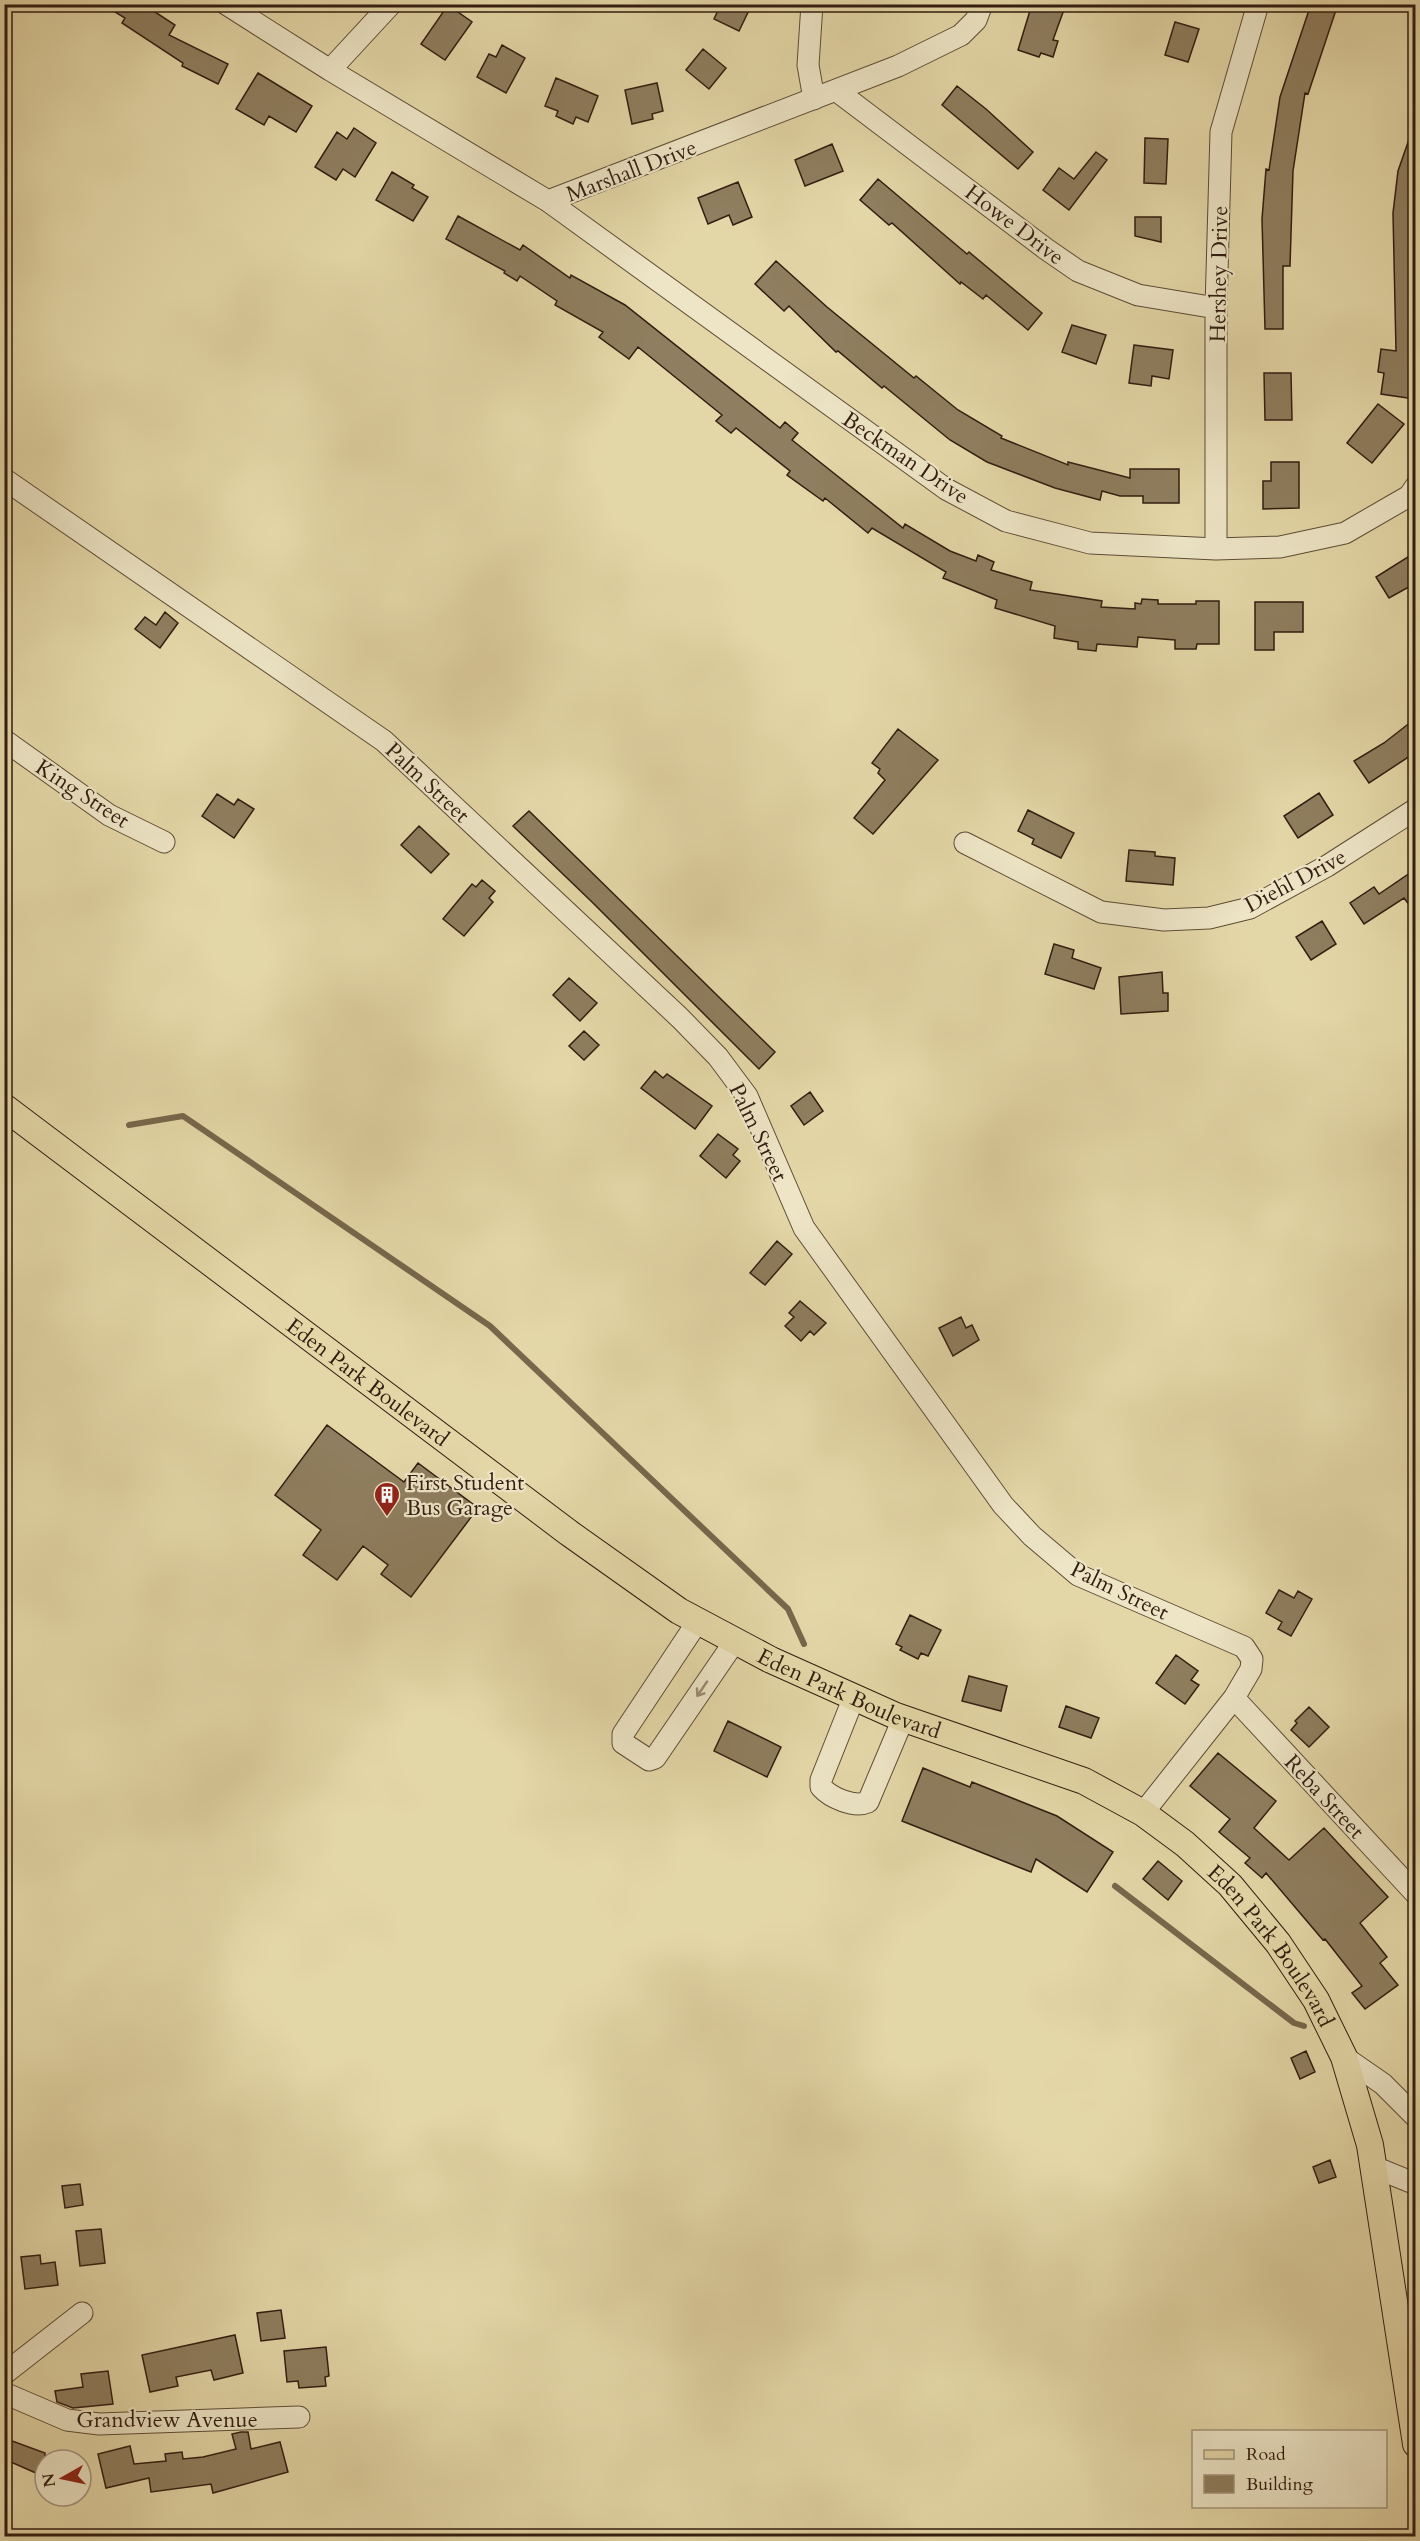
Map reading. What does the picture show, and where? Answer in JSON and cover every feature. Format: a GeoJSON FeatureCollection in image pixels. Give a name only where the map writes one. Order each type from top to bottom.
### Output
{"type":"FeatureCollection","features":[{"type":"Feature","properties":{"kind":"main road","name":"Eden Park Boulevard"},"geometry":{"type":"LineString","coordinates":[[4,1107],[569,1533],[679,1611],[771,1660],[903,1719],[1084,1782],[1143,1813],[1185,1844],[1230,1885],[1278,1943],[1316,2000],[1344,2057],[1371,2145],[1415,2436]]}},
{"type":"Feature","properties":{"kind":"street","name":"Marshall Drive"},"geometry":{"type":"LineString","coordinates":[[226,4],[330,70],[548,201],[898,66],[961,34],[976,20],[982,4]]}},
{"type":"Feature","properties":{"kind":"street"},"geometry":{"type":"LineString","coordinates":[[330,70],[391,4]]}},
{"type":"Feature","properties":{"kind":"street"},"geometry":{"type":"LineString","coordinates":[[812,4],[808,65],[814,99]]}},
{"type":"Feature","properties":{"kind":"street","name":"Hershey Drive"},"geometry":{"type":"LineString","coordinates":[[1216,549],[1216,308],[1221,132],[1258,4]]}},
{"type":"Feature","properties":{"kind":"street","name":"Howe Drive"},"geometry":{"type":"LineString","coordinates":[[837,90],[1046,249],[1078,270],[1138,295],[1216,308]]}},
{"type":"Feature","properties":{"kind":"street","name":"Beckman Drive"},"geometry":{"type":"LineString","coordinates":[[548,201],[946,489],[1006,521],[1090,543],[1216,549],[1280,547],[1345,533],[1409,496],[1416,486]]}},
{"type":"Feature","properties":{"kind":"street","name":"Palm Street"},"geometry":{"type":"LineString","coordinates":[[4,479],[384,741],[680,1018],[718,1057],[747,1096],[804,1228],[1003,1505],[1032,1536],[1078,1575],[1244,1647],[1252,1659],[1251,1669],[1234,1698],[1143,1813]]}},
{"type":"Feature","properties":{"kind":"street","name":"King Street"},"geometry":{"type":"LineString","coordinates":[[4,740],[109,815],[164,842]]}},
{"type":"Feature","properties":{"kind":"street","name":"Diehl Drive"},"geometry":{"type":"LineString","coordinates":[[965,843],[1101,912],[1164,920],[1209,918],[1250,908],[1327,866],[1416,809]]}},
{"type":"Feature","properties":{"kind":"street"},"geometry":{"type":"LineString","coordinates":[[698,1621],[624,1734],[623,1743],[649,1760],[655,1758],[735,1641]]}},
{"type":"Feature","properties":{"kind":"street"},"geometry":{"type":"LineString","coordinates":[[854,1697],[821,1780],[821,1787],[827,1794],[849,1803],[862,1805],[868,1802],[903,1719]]}},
{"type":"Feature","properties":{"kind":"street","name":"Reba Street"},"geometry":{"type":"LineString","coordinates":[[1234,1698],[1416,1894]]}},
{"type":"Feature","properties":{"kind":"street"},"geometry":{"type":"LineString","coordinates":[[1344,2057],[1383,2084],[1416,2117]]}},
{"type":"Feature","properties":{"kind":"street"},"geometry":{"type":"LineString","coordinates":[[1374,2167],[1416,2184]]}},
{"type":"Feature","properties":{"kind":"street"},"geometry":{"type":"LineString","coordinates":[[4,2374],[82,2313]]}},
{"type":"Feature","properties":{"kind":"street","name":"Grandview Avenue"},"geometry":{"type":"LineString","coordinates":[[4,2393],[67,2420],[99,2424],[299,2417]]}},
{"type":"Feature","properties":{"kind":"building"},"geometry":{"type":"Polygon","coordinates":[[[102,4],[143,4],[175,25],[169,35],[228,64],[218,84],[182,66],[183,63],[122,23],[125,18],[102,4]]]}},
{"type":"Feature","properties":{"kind":"building"},"geometry":{"type":"Polygon","coordinates":[[[721,4],[752,4],[739,31],[714,19],[721,4]]]}},
{"type":"Feature","properties":{"kind":"building"},"geometry":{"type":"Polygon","coordinates":[[[1032,4],[1066,4],[1053,40],[1058,41],[1053,57],[1041,53],[1039,57],[1018,50],[1032,4]]]}},
{"type":"Feature","properties":{"kind":"building"},"geometry":{"type":"Polygon","coordinates":[[[1311,4],[1338,4],[1308,94],[1305,93],[1293,171],[1290,266],[1283,266],[1283,329],[1265,329],[1262,219],[1266,169],[1269,170],[1280,97],[1311,4]]]}},
{"type":"Feature","properties":{"kind":"building"},"geometry":{"type":"Polygon","coordinates":[[[448,5],[472,22],[445,60],[421,44],[448,5]]]}},
{"type":"Feature","properties":{"kind":"building"},"geometry":{"type":"Polygon","coordinates":[[[1175,22],[1199,29],[1188,62],[1165,55],[1175,22]]]}},
{"type":"Feature","properties":{"kind":"building"},"geometry":{"type":"Polygon","coordinates":[[[502,45],[525,58],[506,93],[477,77],[489,54],[496,57],[502,45]]]}},
{"type":"Feature","properties":{"kind":"building"},"geometry":{"type":"Polygon","coordinates":[[[703,49],[726,68],[709,89],[686,70],[703,49]]]}},
{"type":"Feature","properties":{"kind":"building"},"geometry":{"type":"Polygon","coordinates":[[[258,73],[312,106],[296,132],[269,116],[264,125],[236,109],[258,73]]]}},
{"type":"Feature","properties":{"kind":"building"},"geometry":{"type":"Polygon","coordinates":[[[556,78],[598,96],[588,122],[576,117],[573,124],[556,116],[558,111],[545,106],[556,78]]]}},
{"type":"Feature","properties":{"kind":"building"},"geometry":{"type":"Polygon","coordinates":[[[657,83],[663,111],[652,114],[653,119],[632,124],[625,90],[657,83]]]}},
{"type":"Feature","properties":{"kind":"building"},"geometry":{"type":"Polygon","coordinates":[[[957,86],[1033,152],[1018,169],[942,105],[957,86]]]}},
{"type":"Feature","properties":{"kind":"building"},"geometry":{"type":"Polygon","coordinates":[[[354,128],[376,143],[355,177],[343,169],[336,180],[315,167],[337,132],[347,139],[354,128]]]}},
{"type":"Feature","properties":{"kind":"building"},"geometry":{"type":"Polygon","coordinates":[[[1413,128],[1416,129],[1416,387],[1414,399],[1381,394],[1384,373],[1378,372],[1381,349],[1396,351],[1393,213],[1398,171],[1413,128]]]}},
{"type":"Feature","properties":{"kind":"building"},"geometry":{"type":"Polygon","coordinates":[[[1145,138],[1168,139],[1166,184],[1144,183],[1145,138]]]}},
{"type":"Feature","properties":{"kind":"building"},"geometry":{"type":"Polygon","coordinates":[[[832,144],[843,171],[805,186],[795,160],[832,144]]]}},
{"type":"Feature","properties":{"kind":"building"},"geometry":{"type":"Polygon","coordinates":[[[1096,152],[1107,160],[1069,210],[1043,190],[1059,168],[1074,179],[1096,152]]]}},
{"type":"Feature","properties":{"kind":"building"},"geometry":{"type":"Polygon","coordinates":[[[392,172],[414,185],[412,188],[428,197],[413,221],[376,200],[392,172]]]}},
{"type":"Feature","properties":{"kind":"building"},"geometry":{"type":"Polygon","coordinates":[[[878,179],[1042,313],[1028,330],[986,295],[983,299],[961,282],[960,284],[892,223],[889,225],[860,200],[878,179]]]}},
{"type":"Feature","properties":{"kind":"building"},"geometry":{"type":"Polygon","coordinates":[[[738,182],[752,217],[733,225],[729,215],[708,224],[698,198],[738,182]]]}},
{"type":"Feature","properties":{"kind":"building"},"geometry":{"type":"Polygon","coordinates":[[[458,216],[520,250],[523,245],[570,278],[571,275],[625,305],[780,428],[785,422],[798,433],[792,440],[903,528],[905,524],[950,551],[976,561],[978,555],[994,562],[991,570],[1032,582],[1030,590],[1102,601],[1101,607],[1135,609],[1135,603],[1141,604],[1142,599],[1158,600],[1158,604],[1196,604],[1196,601],[1219,601],[1219,644],[1197,644],[1196,649],[1175,649],[1175,640],[1138,637],[1137,647],[1097,644],[1096,651],[1078,649],[1078,642],[1054,638],[1055,626],[995,608],[997,600],[943,578],[946,572],[872,528],[868,533],[825,498],[823,501],[787,475],[790,471],[736,428],[731,433],[716,421],[722,415],[638,347],[629,359],[599,337],[603,332],[555,305],[557,301],[520,276],[517,281],[504,273],[505,271],[446,239],[458,216]]]}},
{"type":"Feature","properties":{"kind":"building"},"geometry":{"type":"Polygon","coordinates":[[[1135,217],[1161,217],[1161,242],[1135,236],[1135,217]]]}},
{"type":"Feature","properties":{"kind":"building"},"geometry":{"type":"Polygon","coordinates":[[[776,261],[827,307],[914,378],[916,376],[958,410],[1002,436],[1001,438],[1068,465],[1068,462],[1130,478],[1130,469],[1179,469],[1179,503],[1143,503],[1143,496],[1120,496],[1102,491],[1100,500],[1055,488],[987,462],[950,440],[884,386],[882,388],[838,351],[836,352],[789,306],[784,311],[755,284],[776,261]]]}},
{"type":"Feature","properties":{"kind":"building"},"geometry":{"type":"Polygon","coordinates":[[[1072,325],[1106,335],[1096,364],[1062,352],[1072,325]]]}},
{"type":"Feature","properties":{"kind":"building"},"geometry":{"type":"Polygon","coordinates":[[[1134,345],[1173,350],[1169,379],[1152,376],[1151,386],[1129,383],[1134,345]]]}},
{"type":"Feature","properties":{"kind":"building"},"geometry":{"type":"Polygon","coordinates":[[[1264,373],[1291,373],[1292,420],[1265,420],[1264,373]]]}},
{"type":"Feature","properties":{"kind":"building"},"geometry":{"type":"Polygon","coordinates":[[[1378,404],[1404,424],[1372,463],[1347,443],[1378,404]]]}},
{"type":"Feature","properties":{"kind":"building"},"geometry":{"type":"Polygon","coordinates":[[[1271,462],[1299,462],[1299,508],[1263,509],[1263,481],[1271,481],[1271,462]]]}},
{"type":"Feature","properties":{"kind":"building"},"geometry":{"type":"Polygon","coordinates":[[[1411,555],[1416,564],[1416,583],[1389,598],[1376,577],[1411,555]]]}},
{"type":"Feature","properties":{"kind":"building"},"geometry":{"type":"Polygon","coordinates":[[[1255,602],[1303,602],[1303,632],[1274,632],[1274,650],[1255,650],[1255,602]]]}},
{"type":"Feature","properties":{"kind":"building"},"geometry":{"type":"Polygon","coordinates":[[[165,612],[178,623],[160,648],[135,629],[145,617],[156,625],[165,612]]]}},
{"type":"Feature","properties":{"kind":"building"},"geometry":{"type":"Polygon","coordinates":[[[1416,718],[1416,752],[1369,783],[1354,761],[1384,743],[1416,718]]]}},
{"type":"Feature","properties":{"kind":"building"},"geometry":{"type":"Polygon","coordinates":[[[898,729],[938,760],[873,834],[854,818],[885,780],[878,773],[880,769],[872,763],[898,729]]]}},
{"type":"Feature","properties":{"kind":"building"},"geometry":{"type":"Polygon","coordinates":[[[1319,793],[1333,815],[1298,838],[1284,816],[1319,793]]]}},
{"type":"Feature","properties":{"kind":"building"},"geometry":{"type":"Polygon","coordinates":[[[217,794],[234,805],[238,799],[254,809],[234,838],[202,816],[217,794]]]}},
{"type":"Feature","properties":{"kind":"building"},"geometry":{"type":"Polygon","coordinates":[[[1028,810],[1074,833],[1061,858],[1032,844],[1034,839],[1018,831],[1028,810]]]}},
{"type":"Feature","properties":{"kind":"building"},"geometry":{"type":"Polygon","coordinates":[[[529,811],[775,1052],[759,1069],[513,826],[529,811]]]}},
{"type":"Feature","properties":{"kind":"building"},"geometry":{"type":"Polygon","coordinates":[[[419,826],[449,854],[431,873],[401,845],[419,826]]]}},
{"type":"Feature","properties":{"kind":"building"},"geometry":{"type":"Polygon","coordinates":[[[1129,850],[1155,852],[1155,856],[1175,858],[1173,885],[1126,881],[1129,850]]]}},
{"type":"Feature","properties":{"kind":"building"},"geometry":{"type":"Polygon","coordinates":[[[1416,869],[1416,914],[1404,898],[1364,924],[1350,903],[1374,887],[1379,894],[1416,869]]]}},
{"type":"Feature","properties":{"kind":"building"},"geometry":{"type":"Polygon","coordinates":[[[482,880],[495,891],[489,898],[493,902],[464,936],[443,919],[472,884],[476,887],[482,880]]]}},
{"type":"Feature","properties":{"kind":"building"},"geometry":{"type":"Polygon","coordinates":[[[1322,921],[1336,944],[1311,960],[1296,937],[1322,921]]]}},
{"type":"Feature","properties":{"kind":"building"},"geometry":{"type":"Polygon","coordinates":[[[1054,944],[1074,950],[1072,958],[1101,968],[1094,989],[1045,974],[1054,944]]]}},
{"type":"Feature","properties":{"kind":"building"},"geometry":{"type":"Polygon","coordinates":[[[1162,972],[1163,993],[1168,993],[1168,1011],[1121,1014],[1119,977],[1162,972]]]}},
{"type":"Feature","properties":{"kind":"building"},"geometry":{"type":"Polygon","coordinates":[[[569,978],[597,1003],[580,1021],[553,995],[569,978]]]}},
{"type":"Feature","properties":{"kind":"building"},"geometry":{"type":"Polygon","coordinates":[[[584,1031],[599,1045],[584,1060],[569,1046],[584,1031]]]}},
{"type":"Feature","properties":{"kind":"building"},"geometry":{"type":"Polygon","coordinates":[[[655,1071],[663,1078],[667,1074],[712,1106],[695,1129],[641,1088],[655,1071]]]}},
{"type":"Feature","properties":{"kind":"building"},"geometry":{"type":"Polygon","coordinates":[[[810,1092],[823,1111],[804,1125],[791,1106],[810,1092]]]}},
{"type":"Feature","properties":{"kind":"building"},"geometry":{"type":"Polygon","coordinates":[[[718,1134],[738,1149],[733,1155],[740,1161],[726,1178],[700,1156],[718,1134]]]}},
{"type":"Feature","properties":{"kind":"building"},"geometry":{"type":"Polygon","coordinates":[[[777,1241],[792,1254],[765,1285],[750,1273],[777,1241]]]}},
{"type":"Feature","properties":{"kind":"building"},"geometry":{"type":"Polygon","coordinates":[[[800,1301],[826,1323],[814,1335],[810,1331],[801,1341],[785,1326],[794,1317],[789,1313],[800,1301]]]}},
{"type":"Feature","properties":{"kind":"building"},"geometry":{"type":"Polygon","coordinates":[[[961,1317],[966,1328],[972,1325],[979,1340],[953,1356],[939,1328],[961,1317]]]}},
{"type":"Feature","properties":{"kind":"building","name":"First Student Bus Garage"},"geometry":{"type":"Polygon","coordinates":[[[327,1425],[404,1482],[418,1463],[478,1508],[411,1597],[381,1574],[388,1565],[363,1546],[337,1580],[303,1555],[321,1530],[275,1495],[327,1425]]]}},
{"type":"Feature","properties":{"kind":"building"},"geometry":{"type":"Polygon","coordinates":[[[1279,1590],[1294,1598],[1298,1591],[1312,1599],[1291,1636],[1278,1629],[1282,1622],[1266,1613],[1279,1590]]]}},
{"type":"Feature","properties":{"kind":"building"},"geometry":{"type":"Polygon","coordinates":[[[910,1615],[941,1630],[928,1656],[921,1653],[918,1659],[900,1650],[902,1647],[896,1644],[910,1615]]]}},
{"type":"Feature","properties":{"kind":"building"},"geometry":{"type":"Polygon","coordinates":[[[1176,1655],[1198,1671],[1191,1680],[1199,1685],[1185,1704],[1156,1683],[1176,1655]]]}},
{"type":"Feature","properties":{"kind":"building"},"geometry":{"type":"Polygon","coordinates":[[[969,1676],[1007,1686],[1001,1711],[962,1701],[969,1676]]]}},
{"type":"Feature","properties":{"kind":"building"},"geometry":{"type":"Polygon","coordinates":[[[1066,1706],[1099,1718],[1091,1738],[1059,1727],[1066,1706]]]}},
{"type":"Feature","properties":{"kind":"building"},"geometry":{"type":"Polygon","coordinates":[[[1309,1707],[1329,1727],[1309,1747],[1291,1730],[1297,1723],[1295,1721],[1309,1707]]]}},
{"type":"Feature","properties":{"kind":"building"},"geometry":{"type":"Polygon","coordinates":[[[728,1721],[781,1747],[767,1777],[714,1751],[728,1721]]]}},
{"type":"Feature","properties":{"kind":"building"},"geometry":{"type":"Polygon","coordinates":[[[1218,1753],[1276,1801],[1254,1828],[1289,1860],[1324,1828],[1388,1897],[1360,1923],[1387,1957],[1380,1963],[1398,1985],[1365,2009],[1352,1993],[1362,1986],[1325,1939],[1323,1940],[1266,1873],[1262,1878],[1245,1863],[1250,1858],[1219,1832],[1230,1819],[1190,1786],[1218,1753]]]}},
{"type":"Feature","properties":{"kind":"building"},"geometry":{"type":"Polygon","coordinates":[[[923,1768],[970,1787],[972,1782],[1057,1816],[1113,1852],[1087,1892],[1036,1859],[1031,1872],[902,1821],[923,1768]]]}},
{"type":"Feature","properties":{"kind":"building"},"geometry":{"type":"Polygon","coordinates":[[[1158,1861],[1182,1881],[1168,1900],[1143,1879],[1158,1861]]]}},
{"type":"Feature","properties":{"kind":"building"},"geometry":{"type":"Polygon","coordinates":[[[1306,2051],[1315,2072],[1300,2079],[1291,2058],[1306,2051]]]}},
{"type":"Feature","properties":{"kind":"building"},"geometry":{"type":"Polygon","coordinates":[[[1330,2160],[1336,2177],[1319,2183],[1313,2167],[1330,2160]]]}},
{"type":"Feature","properties":{"kind":"building"},"geometry":{"type":"Polygon","coordinates":[[[80,2184],[83,2205],[65,2208],[62,2186],[80,2184]]]}},
{"type":"Feature","properties":{"kind":"building"},"geometry":{"type":"Polygon","coordinates":[[[101,2229],[105,2263],[80,2266],[76,2231],[101,2229]]]}},
{"type":"Feature","properties":{"kind":"building"},"geometry":{"type":"Polygon","coordinates":[[[40,2255],[41,2264],[55,2262],[58,2285],[25,2289],[21,2257],[40,2255]]]}},
{"type":"Feature","properties":{"kind":"building"},"geometry":{"type":"Polygon","coordinates":[[[281,2310],[285,2338],[261,2341],[257,2313],[281,2310]]]}},
{"type":"Feature","properties":{"kind":"building"},"geometry":{"type":"Polygon","coordinates":[[[235,2335],[243,2373],[214,2380],[211,2370],[176,2377],[178,2386],[150,2392],[142,2355],[235,2335]]]}},
{"type":"Feature","properties":{"kind":"building"},"geometry":{"type":"Polygon","coordinates":[[[326,2347],[329,2376],[325,2377],[326,2386],[299,2388],[298,2381],[287,2382],[284,2351],[326,2347]]]}},
{"type":"Feature","properties":{"kind":"building"},"geometry":{"type":"Polygon","coordinates":[[[108,2371],[113,2404],[73,2408],[57,2402],[55,2391],[83,2387],[81,2374],[108,2371]]]}},
{"type":"Feature","properties":{"kind":"building"},"geometry":{"type":"Polygon","coordinates":[[[248,2432],[251,2449],[280,2442],[288,2472],[213,2493],[211,2484],[151,2492],[149,2478],[106,2488],[98,2454],[130,2446],[134,2464],[166,2461],[165,2454],[182,2452],[183,2459],[203,2457],[236,2449],[232,2434],[248,2432]]]}},
{"type":"Feature","properties":{"kind":"building"},"geometry":{"type":"Polygon","coordinates":[[[4,2438],[33,2449],[33,2472],[4,2459],[4,2438]]]}},
{"type":"Feature","properties":{"kind":"waterway"},"geometry":{"type":"LineString","coordinates":[[129,1125],[183,1116],[490,1326],[788,1609],[804,1644]]}},
{"type":"Feature","properties":{"kind":"waterway"},"geometry":{"type":"LineString","coordinates":[[1115,1886],[1294,2023],[1304,2026]]}},
{"type":"Feature","properties":{"kind":"place","name":"First Student Bus Garage"},"geometry":{"type":"Point","coordinates":[387,1518]}}]}
